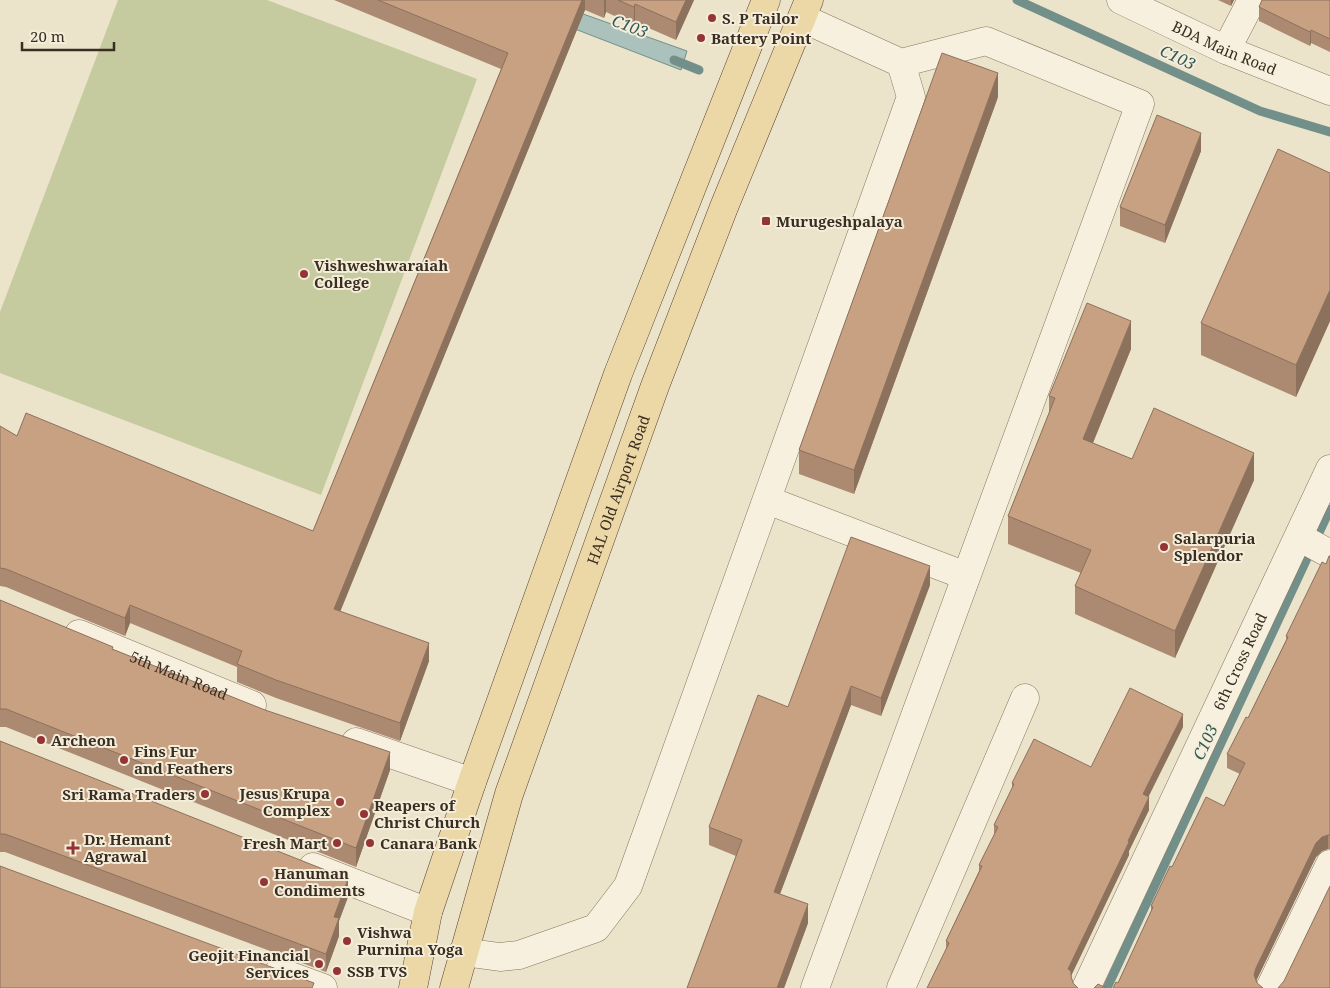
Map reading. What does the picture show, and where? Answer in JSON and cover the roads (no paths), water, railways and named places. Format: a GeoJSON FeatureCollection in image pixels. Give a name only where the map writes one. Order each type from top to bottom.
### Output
{"type":"FeatureCollection","features":[{"type":"Feature","properties":{"kind":"main road"},"geometry":{"type":"LineString","coordinates":[[413,988],[428,912],[472,782],[618,374],[765,0]]}},
{"type":"Feature","properties":{"kind":"main road","name":"HAL Old Airport Road"},"geometry":{"type":"LineString","coordinates":[[454,988],[509,794],[655,386],[724,207],[805,9]]}},
{"type":"Feature","properties":{"kind":"street","name":"BDA Main Road"},"geometry":{"type":"LineString","coordinates":[[1121,0],[1226,50],[1330,91]]}},
{"type":"Feature","properties":{"kind":"street"},"geometry":{"type":"LineString","coordinates":[[1226,50],[1252,0]]}},
{"type":"Feature","properties":{"kind":"street"},"geometry":{"type":"LineString","coordinates":[[805,9],[901,63],[986,41],[1140,104],[815,988]]}},
{"type":"Feature","properties":{"kind":"street"},"geometry":{"type":"LineString","coordinates":[[464,952],[500,957],[519,955],[596,928],[628,886],[911,97],[901,63]]}},
{"type":"Feature","properties":{"kind":"street","name":"6th Cross Road"},"geometry":{"type":"LineString","coordinates":[[1086,988],[1330,469]]}},
{"type":"Feature","properties":{"kind":"street"},"geometry":{"type":"LineString","coordinates":[[767,500],[966,576]]}},
{"type":"Feature","properties":{"kind":"street"},"geometry":{"type":"LineString","coordinates":[[1299,537],[1330,554]]}},
{"type":"Feature","properties":{"kind":"street","name":"5th Main Road"},"geometry":{"type":"LineString","coordinates":[[54,623],[279,716]]}},
{"type":"Feature","properties":{"kind":"street"},"geometry":{"type":"LineString","coordinates":[[902,988],[1025,698]]}},
{"type":"Feature","properties":{"kind":"street"},"geometry":{"type":"LineString","coordinates":[[334,735],[472,782]]}},
{"type":"Feature","properties":{"kind":"street"},"geometry":{"type":"LineString","coordinates":[[291,858],[428,912]]}},
{"type":"Feature","properties":{"kind":"street"},"geometry":{"type":"LineString","coordinates":[[1270,988],[1330,864]]}},
{"type":"Feature","properties":{"kind":"street"},"geometry":{"type":"LineString","coordinates":[[258,964],[322,988]]}},
{"type":"Feature","properties":{"kind":"water"},"geometry":{"type":"Polygon","coordinates":[[[500,0],[544,0],[687,51],[681,70],[500,0]]]}},
{"type":"Feature","properties":{"kind":"waterway","name":"C103"},"geometry":{"type":"LineString","coordinates":[[1017,0],[1260,111],[1330,132]]}},
{"type":"Feature","properties":{"kind":"waterway","name":"C103"},"geometry":{"type":"LineString","coordinates":[[674,60],[699,70]]}},
{"type":"Feature","properties":{"kind":"waterway","name":"C103"},"geometry":{"type":"LineString","coordinates":[[1107,988],[1330,509]]}},
{"type":"Feature","properties":{"kind":"place","name":"S. P Tailor"},"geometry":{"type":"Point","coordinates":[712,18]}},
{"type":"Feature","properties":{"kind":"place","name":"Battery Point"},"geometry":{"type":"Point","coordinates":[701,38]}},
{"type":"Feature","properties":{"kind":"place","name":"Murugeshpalaya"},"geometry":{"type":"Point","coordinates":[766,221]}},
{"type":"Feature","properties":{"kind":"place","name":"Vishweshwaraiah College"},"geometry":{"type":"Point","coordinates":[304,274]}},
{"type":"Feature","properties":{"kind":"place","name":"Salarpuria Splendor"},"geometry":{"type":"Point","coordinates":[1164,547]}},
{"type":"Feature","properties":{"kind":"place","name":"Archeon"},"geometry":{"type":"Point","coordinates":[41,740]}},
{"type":"Feature","properties":{"kind":"place","name":"Fins Fur and Feathers"},"geometry":{"type":"Point","coordinates":[124,760]}},
{"type":"Feature","properties":{"kind":"place","name":"Sri Rama Traders"},"geometry":{"type":"Point","coordinates":[205,794]}},
{"type":"Feature","properties":{"kind":"place","name":"Jesus Krupa Complex"},"geometry":{"type":"Point","coordinates":[340,802]}},
{"type":"Feature","properties":{"kind":"place","name":"Reapers of Christ Church"},"geometry":{"type":"Point","coordinates":[364,814]}},
{"type":"Feature","properties":{"kind":"place","name":"Fresh Mart"},"geometry":{"type":"Point","coordinates":[337,843]}},
{"type":"Feature","properties":{"kind":"place","name":"Canara Bank"},"geometry":{"type":"Point","coordinates":[370,843]}},
{"type":"Feature","properties":{"kind":"place","name":"Dr. Hemant Agrawal"},"geometry":{"type":"Point","coordinates":[73,848]}},
{"type":"Feature","properties":{"kind":"place","name":"Hanuman Condiments"},"geometry":{"type":"Point","coordinates":[264,882]}},
{"type":"Feature","properties":{"kind":"place","name":"Vishwa Purnima Yoga"},"geometry":{"type":"Point","coordinates":[347,941]}},
{"type":"Feature","properties":{"kind":"place","name":"Geojit Financial Services"},"geometry":{"type":"Point","coordinates":[319,964]}},
{"type":"Feature","properties":{"kind":"place","name":"SSB TVS"},"geometry":{"type":"Point","coordinates":[337,971]}}]}
